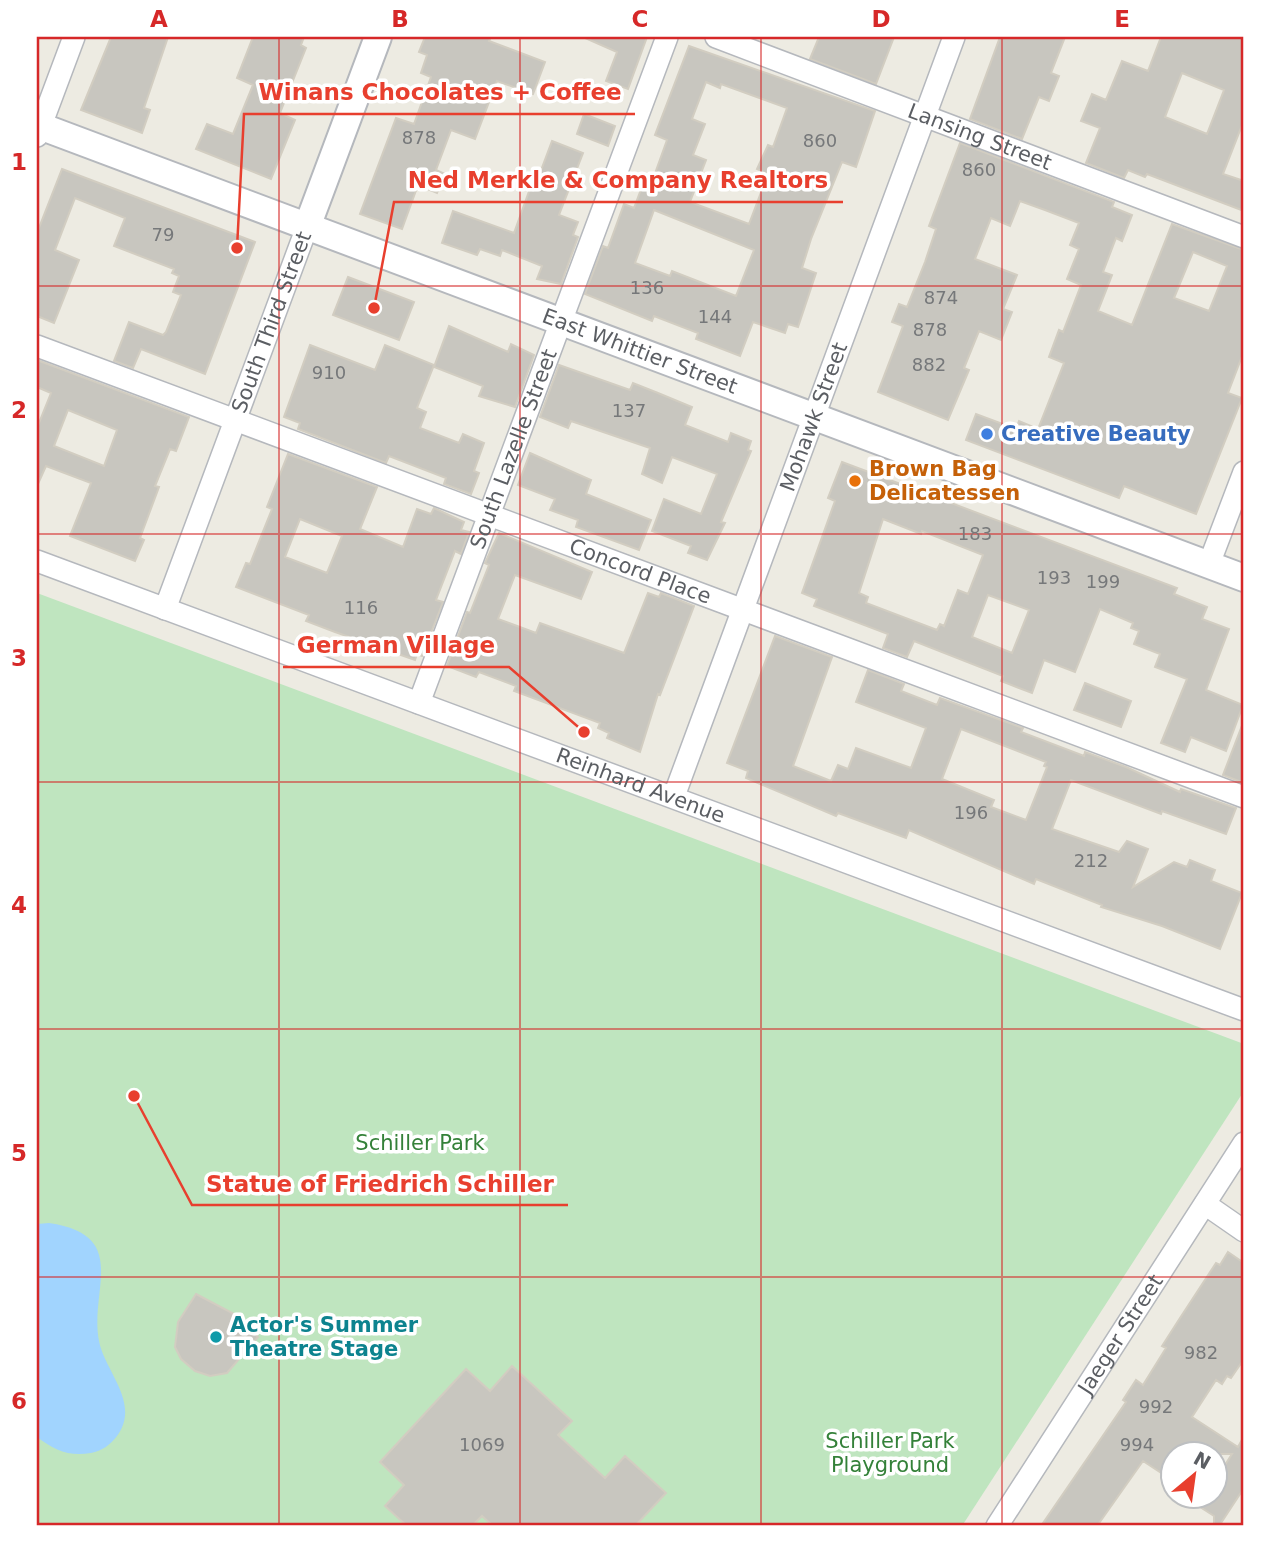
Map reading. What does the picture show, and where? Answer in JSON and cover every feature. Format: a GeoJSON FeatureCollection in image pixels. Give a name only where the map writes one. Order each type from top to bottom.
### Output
{"type":"FeatureCollection","features":[{"type":"Feature","properties":{"kind":"street"},"geometry":{"type":"LineString","coordinates":[[38,129],[74,37]]}},
{"type":"Feature","properties":{"kind":"street","name":"South Third Street"},"geometry":{"type":"LineString","coordinates":[[166,609],[378,37]]}},
{"type":"Feature","properties":{"kind":"street","name":"South Lazelle Street"},"geometry":{"type":"LineString","coordinates":[[419,704],[667,37]]}},
{"type":"Feature","properties":{"kind":"street","name":"Lansing Street"},"geometry":{"type":"LineString","coordinates":[[716,37],[1244,237]]}},
{"type":"Feature","properties":{"kind":"street","name":"Mohawk Street"},"geometry":{"type":"LineString","coordinates":[[674,796],[954,37]]}},
{"type":"Feature","properties":{"kind":"street","name":"East Whittier Street"},"geometry":{"type":"LineString","coordinates":[[38,129],[560,321],[1244,578]]}},
{"type":"Feature","properties":{"kind":"street","name":"Concord Place"},"geometry":{"type":"LineString","coordinates":[[37,346],[1244,796]]}},
{"type":"Feature","properties":{"kind":"street"},"geometry":{"type":"LineString","coordinates":[[1209,564],[1244,472]]}},
{"type":"Feature","properties":{"kind":"street","name":"Reinhard Avenue"},"geometry":{"type":"LineString","coordinates":[[37,561],[1244,1010]]}},
{"type":"Feature","properties":{"kind":"street","name":"Jaeger Street"},"geometry":{"type":"LineString","coordinates":[[997,1526],[1244,1143]]}},
{"type":"Feature","properties":{"kind":"street"},"geometry":{"type":"LineString","coordinates":[[1205,1205],[1244,1231]]}},
{"type":"Feature","properties":{"kind":"green space","name":"Schiller Park"},"geometry":{"type":"Polygon","coordinates":[[[37,593],[1244,1044],[1244,1091],[962,1526],[37,1526],[37,593]]]}},
{"type":"Feature","properties":{"kind":"water"},"geometry":{"type":"Polygon","coordinates":[[[49,1223],[74,1229],[90,1239],[98,1252],[101,1267],[97,1322],[99,1341],[119,1388],[125,1412],[117,1436],[106,1447],[91,1453],[62,1451],[37,1437],[37,1224],[49,1223]]]}},
{"type":"Feature","properties":{"kind":"building"},"geometry":{"type":"Polygon","coordinates":[[[111,37],[168,37],[144,108],[150,110],[142,133],[81,110],[111,37]]]}},
{"type":"Feature","properties":{"kind":"building"},"geometry":{"type":"Polygon","coordinates":[[[253,37],[304,37],[301,45],[306,48],[280,113],[295,120],[271,179],[196,149],[207,124],[233,134],[253,85],[237,78],[253,37]]]}},
{"type":"Feature","properties":{"kind":"building"},"geometry":{"type":"Polygon","coordinates":[[[425,37],[491,37],[489,41],[545,62],[533,94],[497,81],[475,139],[451,130],[436,170],[445,174],[437,193],[418,185],[402,229],[360,214],[396,118],[414,124],[431,77],[421,73],[427,55],[419,52],[425,37]]]}},
{"type":"Feature","properties":{"kind":"building"},"geometry":{"type":"Polygon","coordinates":[[[583,37],[647,37],[628,89],[606,81],[617,52],[583,37]]]}},
{"type":"Feature","properties":{"kind":"building"},"geometry":{"type":"Polygon","coordinates":[[[819,37],[894,37],[876,84],[810,59],[819,37]]]}},
{"type":"Feature","properties":{"kind":"building"},"geometry":{"type":"Polygon","coordinates":[[[1000,37],[1065,37],[1051,73],[1059,76],[1049,101],[1039,97],[1022,139],[970,119],[1000,37]]]}},
{"type":"Feature","properties":{"kind":"building"},"geometry":{"type":"Polygon","coordinates":[[[1161,37],[1244,37],[1244,120],[1223,174],[1244,181],[1244,211],[1147,174],[1145,177],[1128,170],[1124,178],[1086,163],[1100,128],[1081,121],[1092,94],[1106,100],[1122,61],[1148,71],[1161,37]],[[1182,73],[1165,117],[1207,134],[1224,90],[1182,73]]]}},
{"type":"Feature","properties":{"kind":"building"},"geometry":{"type":"Polygon","coordinates":[[[689,46],[875,111],[856,167],[842,162],[811,239],[802,268],[816,273],[798,327],[788,324],[785,333],[753,322],[740,356],[696,339],[698,333],[654,316],[652,321],[585,294],[603,246],[608,248],[624,204],[634,208],[646,176],[653,179],[667,140],[655,135],[689,46]],[[706,82],[692,119],[705,124],[693,155],[706,160],[690,202],[749,224],[768,174],[757,169],[768,145],[773,147],[787,108],[721,84],[720,88],[706,82]],[[654,210],[635,263],[670,276],[672,271],[736,296],[754,250],[654,210]]]}},
{"type":"Feature","properties":{"kind":"building"},"geometry":{"type":"Polygon","coordinates":[[[584,114],[615,126],[608,146],[577,134],[584,114]]]}},
{"type":"Feature","properties":{"kind":"building"},"geometry":{"type":"Polygon","coordinates":[[[552,141],[583,153],[559,215],[578,222],[573,235],[578,237],[561,284],[537,279],[542,266],[502,250],[500,256],[480,249],[477,255],[442,243],[453,211],[514,233],[536,172],[540,173],[552,141]]]}},
{"type":"Feature","properties":{"kind":"building"},"geometry":{"type":"Polygon","coordinates":[[[960,143],[1114,202],[1112,207],[1132,215],[1122,241],[1116,238],[1103,272],[1112,275],[1098,311],[1132,325],[1172,224],[1244,250],[1244,351],[1228,393],[1242,398],[1196,514],[1124,486],[1119,498],[966,440],[976,414],[1016,429],[1019,421],[1038,429],[1064,363],[1049,357],[1059,330],[1063,332],[1081,285],[1067,279],[1079,249],[1070,245],[1079,223],[1020,201],[1010,226],[991,218],[975,259],[1017,275],[1003,309],[1012,312],[1001,340],[979,331],[964,368],[969,370],[948,420],[878,392],[903,326],[892,322],[899,304],[907,307],[936,229],[929,226],[960,143]],[[1193,252],[1174,298],[1209,311],[1227,266],[1193,252]]]}},
{"type":"Feature","properties":{"kind":"building"},"geometry":{"type":"Polygon","coordinates":[[[62,169],[255,242],[205,374],[141,349],[133,368],[114,361],[129,322],[163,335],[166,332],[181,295],[173,292],[179,276],[172,273],[174,269],[114,246],[125,218],[75,198],[55,250],[79,260],[54,323],[37,316],[37,233],[62,169]]]}},
{"type":"Feature","properties":{"kind":"building"},"geometry":{"type":"Polygon","coordinates":[[[348,277],[414,302],[399,340],[333,315],[348,277]]]}},
{"type":"Feature","properties":{"kind":"building"},"geometry":{"type":"Polygon","coordinates":[[[449,326],[508,352],[511,344],[534,355],[515,407],[479,396],[483,386],[434,367],[449,326]]]}},
{"type":"Feature","properties":{"kind":"building"},"geometry":{"type":"Polygon","coordinates":[[[310,345],[375,370],[385,345],[434,365],[417,408],[426,412],[420,428],[459,443],[463,434],[484,443],[474,471],[479,473],[471,494],[444,484],[446,478],[389,456],[386,463],[298,429],[300,423],[284,417],[310,345]]]}},
{"type":"Feature","properties":{"kind":"building"},"geometry":{"type":"Polygon","coordinates":[[[37,360],[189,417],[176,451],[170,449],[155,486],[159,487],[140,538],[144,540],[135,561],[70,536],[91,483],[46,466],[37,486],[37,428],[51,393],[37,387],[37,360]],[[68,410],[54,446],[104,466],[117,430],[68,410]]]}},
{"type":"Feature","properties":{"kind":"building"},"geometry":{"type":"Polygon","coordinates":[[[559,365],[630,390],[633,383],[692,407],[685,425],[728,442],[731,433],[751,441],[748,450],[751,451],[721,522],[725,523],[707,560],[688,553],[691,546],[652,531],[664,499],[701,514],[717,474],[672,457],[662,483],[642,474],[650,448],[571,421],[568,428],[540,417],[559,365]]]}},
{"type":"Feature","properties":{"kind":"building"},"geometry":{"type":"Polygon","coordinates":[[[530,453],[591,480],[586,494],[651,520],[639,550],[576,527],[578,520],[550,510],[555,499],[518,485],[530,453]]]}},
{"type":"Feature","properties":{"kind":"building"},"geometry":{"type":"Polygon","coordinates":[[[288,454],[377,487],[360,529],[403,547],[417,509],[431,514],[434,508],[464,522],[461,530],[469,532],[461,554],[455,551],[436,600],[443,602],[422,656],[417,654],[415,660],[335,632],[306,621],[309,615],[236,587],[246,563],[250,564],[272,509],[267,507],[288,454]],[[300,519],[285,557],[327,573],[342,536],[300,519]]]}},
{"type":"Feature","properties":{"kind":"building"},"geometry":{"type":"Polygon","coordinates":[[[842,462],[1177,588],[1174,594],[1207,607],[1202,619],[1229,629],[1206,690],[1243,705],[1226,751],[1191,737],[1185,752],[1161,743],[1187,679],[1155,667],[1160,654],[1134,644],[1139,631],[1131,628],[1133,623],[1100,609],[1075,672],[1044,660],[1032,693],[1001,681],[1003,676],[914,641],[907,657],[883,648],[888,634],[814,606],[817,599],[802,593],[835,501],[828,498],[842,462]],[[883,519],[859,593],[868,597],[866,603],[937,630],[940,624],[944,626],[958,590],[968,594],[983,555],[883,519]],[[988,595],[972,637],[1012,653],[1029,610],[988,595]]]}},
{"type":"Feature","properties":{"kind":"building"},"geometry":{"type":"Polygon","coordinates":[[[499,533],[592,572],[581,599],[515,575],[498,619],[536,633],[540,623],[624,653],[648,593],[659,597],[661,593],[694,606],[660,695],[658,694],[640,752],[607,738],[609,733],[598,728],[600,723],[514,691],[516,686],[479,672],[476,677],[447,666],[467,612],[470,613],[489,565],[485,563],[499,533]]]}},
{"type":"Feature","properties":{"kind":"building"},"geometry":{"type":"Polygon","coordinates":[[[775,636],[832,657],[793,766],[831,781],[838,765],[848,769],[856,748],[911,768],[926,728],[856,702],[868,670],[904,684],[901,691],[937,705],[940,698],[1023,728],[1021,732],[1084,756],[1085,752],[1126,767],[1180,792],[1181,789],[1236,808],[1226,834],[1162,811],[1161,814],[1071,780],[1052,829],[1119,852],[1127,841],[1148,849],[1133,887],[1174,862],[1187,867],[1190,860],[1215,870],[1211,881],[1242,893],[1220,949],[1162,926],[1101,907],[1102,905],[1036,879],[1034,884],[909,830],[906,838],[838,813],[836,816],[746,778],[748,771],[727,763],[775,636]],[[961,729],[942,779],[994,800],[991,807],[1026,820],[1047,767],[1044,766],[1046,762],[961,729]]]}},
{"type":"Feature","properties":{"kind":"building"},"geometry":{"type":"Polygon","coordinates":[[[1085,683],[1131,701],[1121,727],[1074,710],[1085,683]]]}},
{"type":"Feature","properties":{"kind":"building"},"geometry":{"type":"Polygon","coordinates":[[[1244,723],[1244,783],[1223,775],[1244,723]]]}},
{"type":"Feature","properties":{"kind":"building"},"geometry":{"type":"Polygon","coordinates":[[[1228,1252],[1244,1263],[1244,1359],[1231,1378],[1227,1376],[1222,1384],[1216,1380],[1192,1417],[1227,1440],[1158,1440],[1158,1471],[1143,1461],[1097,1526],[1041,1526],[1126,1402],[1123,1400],[1136,1380],[1143,1385],[1166,1348],[1162,1346],[1216,1263],[1220,1265],[1228,1252]]]}},
{"type":"Feature","properties":{"kind":"building","name":"Actor's Summer Theatre Stage"},"geometry":{"type":"Polygon","coordinates":[[[196,1294],[238,1316],[258,1337],[227,1373],[210,1376],[195,1371],[181,1359],[175,1347],[178,1322],[196,1294]]]}},
{"type":"Feature","properties":{"kind":"building"},"geometry":{"type":"Polygon","coordinates":[[[512,1366],[572,1421],[558,1435],[605,1478],[625,1456],[666,1493],[635,1526],[493,1526],[482,1516],[472,1526],[407,1526],[385,1506],[404,1485],[380,1462],[466,1369],[490,1391],[512,1366]]]}},
{"type":"Feature","properties":{"kind":"building"},"geometry":{"type":"Polygon","coordinates":[[[1244,1436],[1244,1488],[1219,1526],[1214,1526],[1214,1516],[1205,1510],[1228,1510],[1228,1460],[1232,1454],[1228,1454],[1228,1440],[1238,1447],[1244,1436]]]}},
{"type":"Feature","properties":{"kind":"place","name":"Winans Chocolates + Coffee"},"geometry":{"type":"Point","coordinates":[237,248]}},
{"type":"Feature","properties":{"kind":"place","name":"Ned Merkle & Company Realtors"},"geometry":{"type":"Point","coordinates":[374,308]}},
{"type":"Feature","properties":{"kind":"place","name":"Creative Beauty"},"geometry":{"type":"Point","coordinates":[987,434]}},
{"type":"Feature","properties":{"kind":"place","name":"Brown Bag Delicatessen"},"geometry":{"type":"Point","coordinates":[855,481]}},
{"type":"Feature","properties":{"kind":"place","name":"German Village"},"geometry":{"type":"Point","coordinates":[584,732]}},
{"type":"Feature","properties":{"kind":"place","name":"Statue of Friedrich Schiller"},"geometry":{"type":"Point","coordinates":[134,1096]}},
{"type":"Feature","properties":{"kind":"place","name":"Actor's Summer Theatre Stage"},"geometry":{"type":"Point","coordinates":[216,1337]}},
{"type":"Feature","properties":{"kind":"park label","name":"Schiller Park Playground"},"geometry":{"type":"Point","coordinates":[890,1453]}}]}
